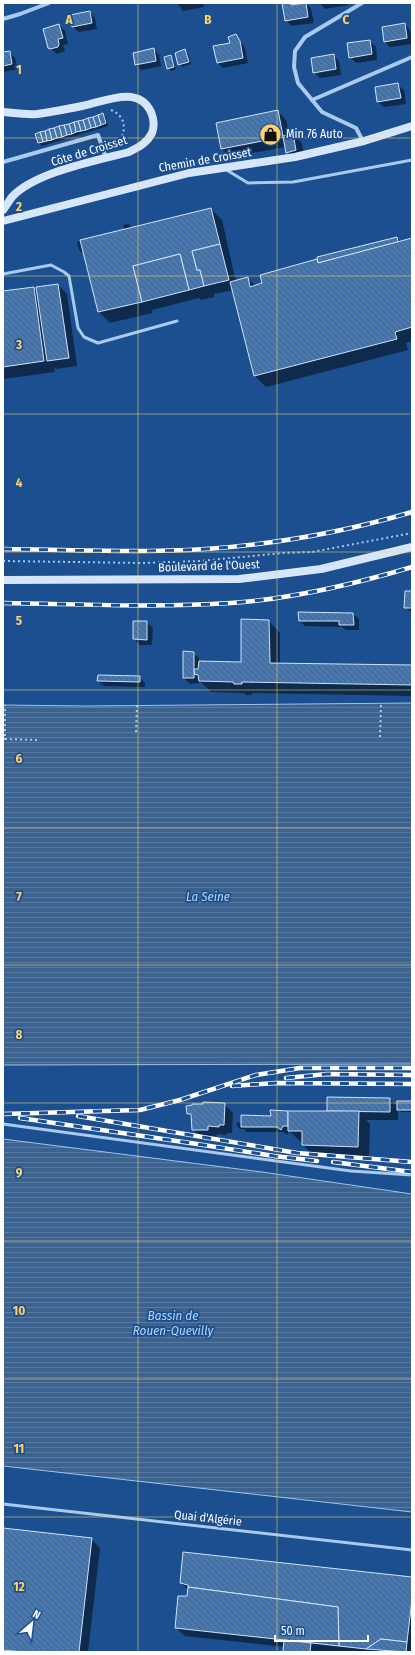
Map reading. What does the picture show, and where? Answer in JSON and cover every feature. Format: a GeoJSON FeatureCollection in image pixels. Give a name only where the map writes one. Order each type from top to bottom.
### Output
{"type":"FeatureCollection","features":[{"type":"Feature","properties":{"kind":"street"},"geometry":{"type":"LineString","coordinates":[[3,19],[49,3]]}},
{"type":"Feature","properties":{"kind":"street"},"geometry":{"type":"LineString","coordinates":[[362,3],[305,37],[295,51],[294,67],[298,83],[322,112],[356,128],[364,141]]}},
{"type":"Feature","properties":{"kind":"street"},"geometry":{"type":"LineString","coordinates":[[312,100],[412,57]]}},
{"type":"Feature","properties":{"kind":"street","name":"Côte de Croisset"},"geometry":{"type":"LineString","coordinates":[[3,112],[35,114],[82,106],[121,96],[131,96],[146,103],[153,118],[154,128],[148,140],[139,148],[68,168],[31,183],[13,196],[3,210]]}},
{"type":"Feature","properties":{"kind":"street","name":"Chemin de Croisset"},"geometry":{"type":"LineString","coordinates":[[3,221],[189,173],[296,157],[364,141],[412,126]]}},
{"type":"Feature","properties":{"kind":"street"},"geometry":{"type":"LineString","coordinates":[[3,162],[98,135],[106,158]]}},
{"type":"Feature","properties":{"kind":"street","name":"Boulevard de l'Ouest"},"geometry":{"type":"LineString","coordinates":[[3,580],[239,578],[320,569],[412,547]]}},
{"type":"Feature","properties":{"kind":"lane"},"geometry":{"type":"LineString","coordinates":[[224,168],[248,183],[293,182],[412,160]]}},
{"type":"Feature","properties":{"kind":"lane"},"geometry":{"type":"LineString","coordinates":[[3,274],[50,265],[64,272],[69,276],[78,328],[84,337],[98,343],[177,321]]}},
{"type":"Feature","properties":{"kind":"lane"},"geometry":{"type":"LineString","coordinates":[[3,1124],[351,1171],[412,1175]]}},
{"type":"Feature","properties":{"kind":"lane","name":"Quai d'Algérie"},"geometry":{"type":"LineString","coordinates":[[3,1504],[412,1550]]}},
{"type":"Feature","properties":{"kind":"path"},"geometry":{"type":"LineString","coordinates":[[104,109],[112,110],[120,114],[124,124],[123,136],[118,147],[106,158]]}},
{"type":"Feature","properties":{"kind":"path"},"geometry":{"type":"LineString","coordinates":[[3,561],[143,563],[200,561],[283,553],[312,552],[412,532]]}},
{"type":"Feature","properties":{"kind":"path"},"geometry":{"type":"LineString","coordinates":[[380,737],[381,704]]}},
{"type":"Feature","properties":{"kind":"path"},"geometry":{"type":"LineString","coordinates":[[5,705],[4,739],[40,740]]}},
{"type":"Feature","properties":{"kind":"path"},"geometry":{"type":"LineString","coordinates":[[136,732],[137,706]]}},
{"type":"Feature","properties":{"kind":"water","name":"La Seine"},"geometry":{"type":"Polygon","coordinates":[[[412,703],[412,1064],[3,1065],[3,705],[86,706],[412,703]]]}},
{"type":"Feature","properties":{"kind":"water","name":"Bassin de Rouen-Quevilly"},"geometry":{"type":"Polygon","coordinates":[[[3,1139],[262,1172],[412,1194],[412,1512],[3,1466],[3,1139]]]}},
{"type":"Feature","properties":{"kind":"building"},"geometry":{"type":"Polygon","coordinates":[[[282,3],[291,3],[291,5],[306,3],[308,17],[285,21],[282,3]]]}},
{"type":"Feature","properties":{"kind":"building"},"geometry":{"type":"Polygon","coordinates":[[[90,11],[92,23],[72,27],[70,15],[90,11]]]}},
{"type":"Feature","properties":{"kind":"building"},"geometry":{"type":"Polygon","coordinates":[[[405,23],[407,38],[384,42],[382,27],[405,23]]]}},
{"type":"Feature","properties":{"kind":"building"},"geometry":{"type":"Polygon","coordinates":[[[59,24],[63,38],[58,39],[58,47],[50,49],[48,48],[43,29],[59,24]]]}},
{"type":"Feature","properties":{"kind":"building"},"geometry":{"type":"Polygon","coordinates":[[[236,34],[240,41],[243,58],[217,63],[213,46],[230,43],[228,37],[236,34]]]}},
{"type":"Feature","properties":{"kind":"building"},"geometry":{"type":"Polygon","coordinates":[[[370,40],[372,54],[349,58],[347,43],[370,40]]]}},
{"type":"Feature","properties":{"kind":"building"},"geometry":{"type":"Polygon","coordinates":[[[154,48],[156,61],[135,65],[133,53],[154,48]]]}},
{"type":"Feature","properties":{"kind":"building"},"geometry":{"type":"Polygon","coordinates":[[[185,49],[189,62],[178,65],[175,53],[185,49]]]}},
{"type":"Feature","properties":{"kind":"building"},"geometry":{"type":"Polygon","coordinates":[[[10,51],[12,64],[3,66],[3,52],[10,51]]]}},
{"type":"Feature","properties":{"kind":"building"},"geometry":{"type":"Polygon","coordinates":[[[334,54],[336,69],[313,73],[311,58],[334,54]]]}},
{"type":"Feature","properties":{"kind":"building"},"geometry":{"type":"Polygon","coordinates":[[[171,55],[174,67],[167,69],[164,57],[171,55]]]}},
{"type":"Feature","properties":{"kind":"building"},"geometry":{"type":"Polygon","coordinates":[[[398,83],[401,98],[377,102],[375,87],[398,83]]]}},
{"type":"Feature","properties":{"kind":"building"},"geometry":{"type":"Polygon","coordinates":[[[278,110],[283,136],[293,134],[296,150],[286,153],[283,137],[221,149],[216,123],[278,110]]]}},
{"type":"Feature","properties":{"kind":"building"},"geometry":{"type":"Polygon","coordinates":[[[103,113],[106,123],[101,125],[98,115],[103,113]]]}},
{"type":"Feature","properties":{"kind":"building"},"geometry":{"type":"Polygon","coordinates":[[[98,115],[101,125],[96,127],[93,117],[98,115]]]}},
{"type":"Feature","properties":{"kind":"building"},"geometry":{"type":"Polygon","coordinates":[[[93,117],[96,127],[91,128],[88,118],[93,117]]]}},
{"type":"Feature","properties":{"kind":"building"},"geometry":{"type":"Polygon","coordinates":[[[88,118],[91,128],[86,130],[83,120],[88,118]]]}},
{"type":"Feature","properties":{"kind":"building"},"geometry":{"type":"Polygon","coordinates":[[[83,120],[86,130],[81,131],[78,121],[83,120]]]}},
{"type":"Feature","properties":{"kind":"building"},"geometry":{"type":"Polygon","coordinates":[[[78,121],[81,131],[76,132],[74,122],[78,121]]]}},
{"type":"Feature","properties":{"kind":"building"},"geometry":{"type":"Polygon","coordinates":[[[74,122],[76,132],[72,134],[69,124],[74,122]]]}},
{"type":"Feature","properties":{"kind":"building"},"geometry":{"type":"Polygon","coordinates":[[[69,124],[72,134],[67,135],[64,125],[69,124]]]}},
{"type":"Feature","properties":{"kind":"building"},"geometry":{"type":"Polygon","coordinates":[[[64,125],[67,135],[62,137],[59,126],[64,125]]]}},
{"type":"Feature","properties":{"kind":"building"},"geometry":{"type":"Polygon","coordinates":[[[59,126],[62,137],[57,138],[54,128],[59,126]]]}},
{"type":"Feature","properties":{"kind":"building"},"geometry":{"type":"Polygon","coordinates":[[[54,128],[57,138],[52,140],[49,129],[54,128]]]}},
{"type":"Feature","properties":{"kind":"building"},"geometry":{"type":"Polygon","coordinates":[[[49,129],[52,140],[47,141],[45,131],[49,129]]]}},
{"type":"Feature","properties":{"kind":"building"},"geometry":{"type":"Polygon","coordinates":[[[45,131],[47,141],[43,142],[40,132],[45,131]]]}},
{"type":"Feature","properties":{"kind":"building"},"geometry":{"type":"Polygon","coordinates":[[[40,132],[43,142],[38,143],[35,134],[40,132]]]}},
{"type":"Feature","properties":{"kind":"building"},"geometry":{"type":"Polygon","coordinates":[[[211,208],[220,244],[192,251],[197,270],[200,270],[204,286],[189,290],[180,254],[133,266],[142,302],[98,312],[80,240],[211,208]]]}},
{"type":"Feature","properties":{"kind":"building"},"geometry":{"type":"Polygon","coordinates":[[[397,237],[398,242],[318,263],[317,257],[397,237]]]}},
{"type":"Feature","properties":{"kind":"building"},"geometry":{"type":"Polygon","coordinates":[[[412,238],[412,327],[395,332],[397,339],[254,376],[230,282],[248,277],[250,287],[262,283],[260,275],[317,259],[318,263],[412,238]]]}},
{"type":"Feature","properties":{"kind":"building"},"geometry":{"type":"Polygon","coordinates":[[[220,244],[229,280],[204,286],[200,270],[197,270],[192,251],[220,244]]]}},
{"type":"Feature","properties":{"kind":"building"},"geometry":{"type":"Polygon","coordinates":[[[180,254],[189,290],[142,302],[133,266],[180,254]]]}},
{"type":"Feature","properties":{"kind":"building"},"geometry":{"type":"Polygon","coordinates":[[[58,284],[69,358],[47,361],[36,287],[58,284]]]}},
{"type":"Feature","properties":{"kind":"building"},"geometry":{"type":"Polygon","coordinates":[[[34,287],[44,361],[3,367],[3,291],[34,287]]]}},
{"type":"Feature","properties":{"kind":"building"},"geometry":{"type":"Polygon","coordinates":[[[405,591],[412,591],[412,608],[404,608],[405,591]]]}},
{"type":"Feature","properties":{"kind":"building"},"geometry":{"type":"Polygon","coordinates":[[[298,612],[353,613],[354,625],[339,625],[339,621],[299,621],[298,612]]]}},
{"type":"Feature","properties":{"kind":"building"},"geometry":{"type":"Polygon","coordinates":[[[241,619],[269,620],[270,663],[412,665],[412,685],[242,682],[242,684],[234,684],[233,682],[199,681],[198,675],[194,674],[194,669],[198,669],[199,661],[241,662],[241,619]]]}},
{"type":"Feature","properties":{"kind":"building"},"geometry":{"type":"Polygon","coordinates":[[[133,621],[147,621],[147,640],[133,639],[133,621]]]}},
{"type":"Feature","properties":{"kind":"building"},"geometry":{"type":"Polygon","coordinates":[[[183,651],[194,652],[194,678],[183,678],[183,651]]]}},
{"type":"Feature","properties":{"kind":"building"},"geometry":{"type":"Polygon","coordinates":[[[98,675],[140,676],[140,682],[97,681],[98,675]]]}},
{"type":"Feature","properties":{"kind":"building"},"geometry":{"type":"Polygon","coordinates":[[[327,1097],[390,1098],[390,1112],[327,1111],[327,1097]]]}},
{"type":"Feature","properties":{"kind":"building"},"geometry":{"type":"Polygon","coordinates":[[[397,1101],[412,1101],[412,1110],[397,1110],[397,1101]]]}},
{"type":"Feature","properties":{"kind":"building"},"geometry":{"type":"Polygon","coordinates":[[[203,1102],[225,1103],[224,1125],[219,1125],[219,1127],[208,1126],[208,1130],[192,1130],[191,1114],[187,1114],[186,1106],[192,1104],[203,1104],[203,1102]]]}},
{"type":"Feature","properties":{"kind":"building"},"geometry":{"type":"Polygon","coordinates":[[[270,1110],[288,1111],[288,1126],[283,1126],[281,1130],[277,1127],[241,1127],[241,1115],[271,1116],[270,1110]]]}},
{"type":"Feature","properties":{"kind":"building"},"geometry":{"type":"Polygon","coordinates":[[[288,1111],[359,1111],[358,1147],[302,1145],[302,1131],[288,1131],[288,1111]]]}},
{"type":"Feature","properties":{"kind":"building"},"geometry":{"type":"Polygon","coordinates":[[[3,1528],[92,1538],[79,1652],[23,1652],[3,1650],[3,1528]]]}},
{"type":"Feature","properties":{"kind":"building"},"geometry":{"type":"Polygon","coordinates":[[[183,1552],[412,1577],[412,1599],[407,1642],[381,1639],[366,1649],[339,1646],[338,1607],[188,1587],[188,1585],[180,1583],[183,1552]]]}},
{"type":"Feature","properties":{"kind":"building"},"geometry":{"type":"Polygon","coordinates":[[[188,1587],[338,1607],[339,1646],[175,1628],[178,1596],[187,1596],[188,1587]]]}},
{"type":"Feature","properties":{"kind":"building"},"geometry":{"type":"Polygon","coordinates":[[[381,1639],[407,1642],[406,1652],[366,1649],[381,1639]]]}},
{"type":"Feature","properties":{"kind":"building"},"geometry":{"type":"Polygon","coordinates":[[[284,1640],[311,1643],[310,1652],[283,1652],[284,1640]]]}},
{"type":"Feature","properties":{"kind":"railway"},"geometry":{"type":"LineString","coordinates":[[3,549],[156,551],[232,547],[336,531],[361,526],[412,512]]}},
{"type":"Feature","properties":{"kind":"railway"},"geometry":{"type":"LineString","coordinates":[[3,603],[146,605],[231,603],[276,598],[322,590],[412,567]]}},
{"type":"Feature","properties":{"kind":"railway"},"geometry":{"type":"LineString","coordinates":[[3,1114],[140,1110],[180,1100],[256,1075],[300,1068],[412,1068]]}},
{"type":"Feature","properties":{"kind":"railway"},"geometry":{"type":"LineString","coordinates":[[286,1078],[327,1074],[412,1075]]}},
{"type":"Feature","properties":{"kind":"railway"},"geometry":{"type":"LineString","coordinates":[[232,1086],[276,1083],[412,1084]]}},
{"type":"Feature","properties":{"kind":"railway"},"geometry":{"type":"LineString","coordinates":[[78,1116],[297,1153],[412,1162]]}},
{"type":"Feature","properties":{"kind":"railway"},"geometry":{"type":"LineString","coordinates":[[20,1118],[274,1156],[317,1161]]}},
{"type":"Feature","properties":{"kind":"railway"},"geometry":{"type":"LineString","coordinates":[[333,1162],[412,1172]]}},
{"type":"Feature","properties":{"kind":"place","name":"Min 76 Auto"},"geometry":{"type":"Point","coordinates":[270,134]}}]}
